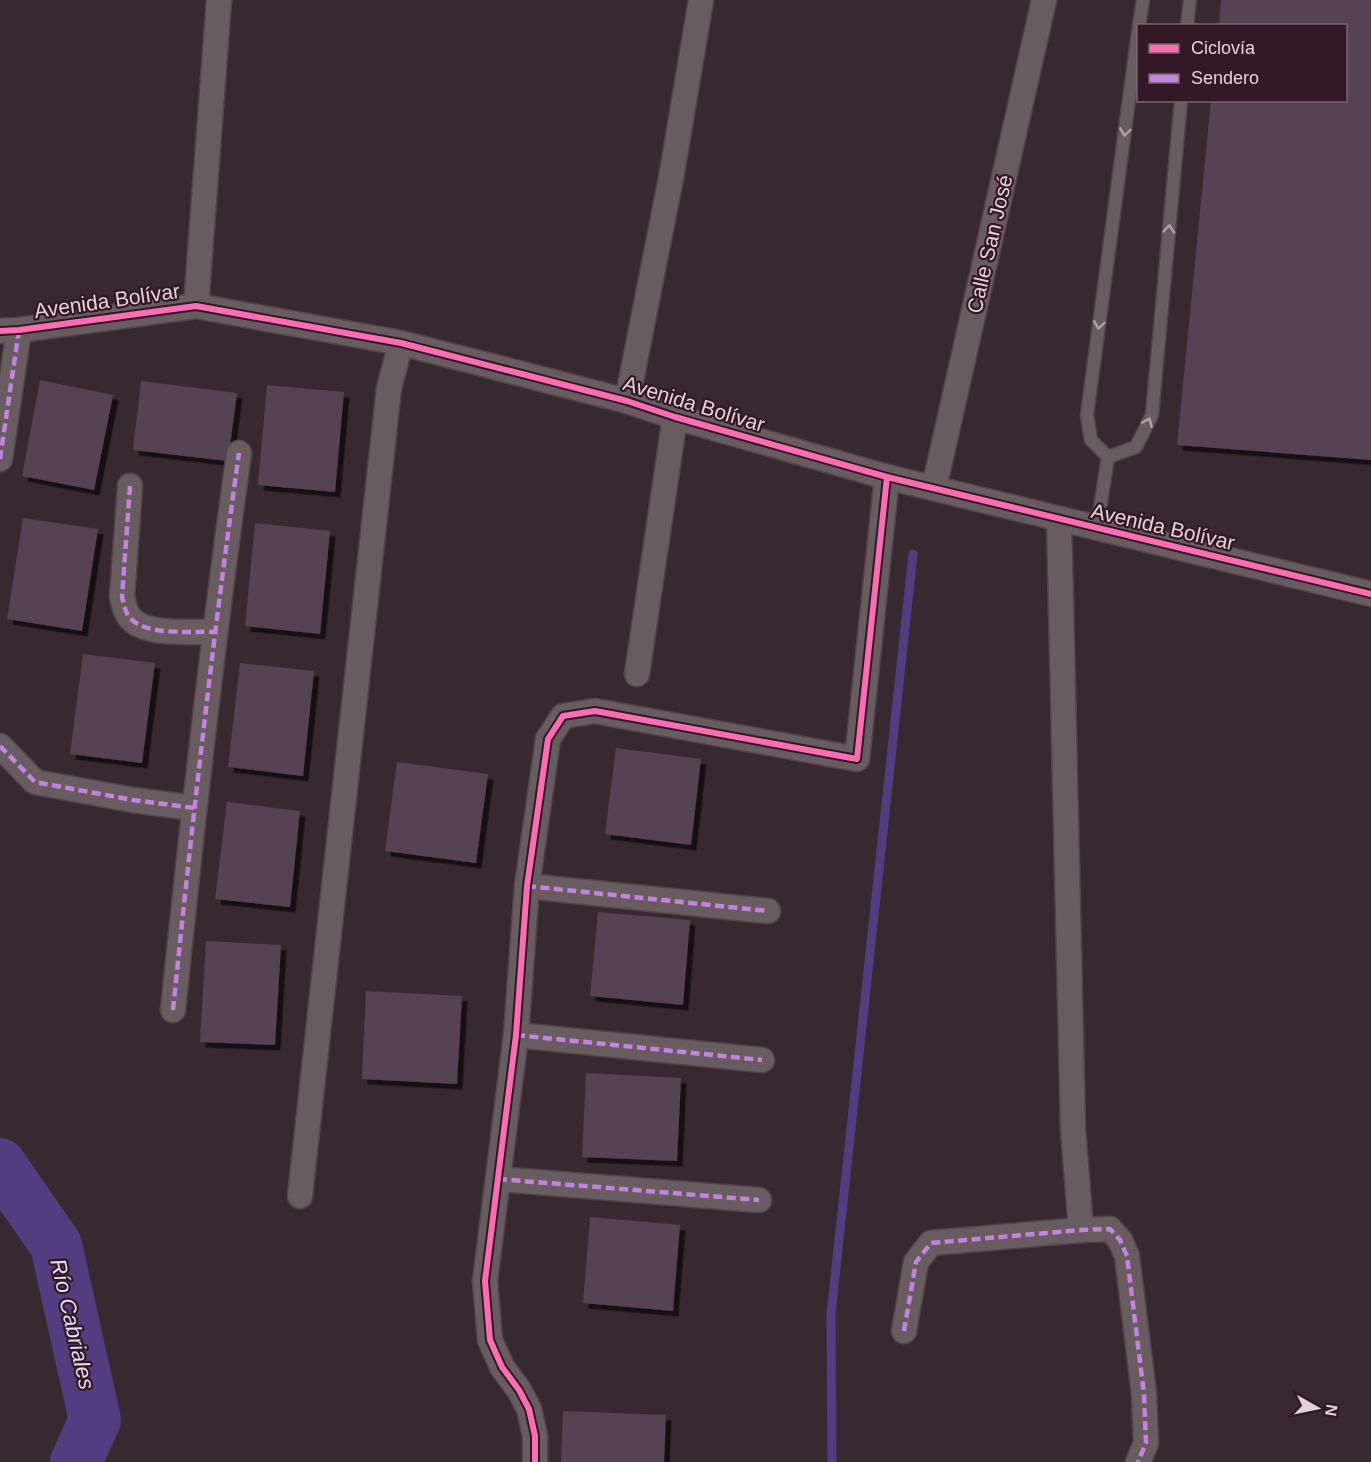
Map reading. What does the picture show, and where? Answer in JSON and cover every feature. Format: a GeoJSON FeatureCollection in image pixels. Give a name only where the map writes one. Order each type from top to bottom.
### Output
{"type":"FeatureCollection","features":[{"type":"Feature","properties":{"kind":"street"},"geometry":{"type":"LineString","coordinates":[[196,306],[219,0]]}},
{"type":"Feature","properties":{"kind":"street"},"geometry":{"type":"LineString","coordinates":[[627,400],[671,178],[701,0]]}},
{"type":"Feature","properties":{"kind":"street","name":"Calle San José"},"geometry":{"type":"LineString","coordinates":[[934,488],[1044,0]]}},
{"type":"Feature","properties":{"kind":"street","name":"Avenida Bolívar"},"geometry":{"type":"LineString","coordinates":[[10,330],[196,306],[401,343],[627,400],[675,417],[887,477],[1371,594]]}},
{"type":"Feature","properties":{"kind":"street"},"geometry":{"type":"LineString","coordinates":[[0,459],[10,330]]}},
{"type":"Feature","properties":{"kind":"street"},"geometry":{"type":"LineString","coordinates":[[300,1196],[389,388],[401,343]]}},
{"type":"Feature","properties":{"kind":"street"},"geometry":{"type":"LineString","coordinates":[[637,675],[675,417]]}},
{"type":"Feature","properties":{"kind":"street"},"geometry":{"type":"LineString","coordinates":[[173,1011],[214,632],[239,453]]}},
{"type":"Feature","properties":{"kind":"street"},"geometry":{"type":"LineString","coordinates":[[535,1462],[535,1436],[529,1409],[519,1390],[502,1367],[490,1340],[485,1281],[516,1035],[527,886],[548,739],[563,716],[595,711],[857,759],[887,477]]}},
{"type":"Feature","properties":{"kind":"street"},"geometry":{"type":"LineString","coordinates":[[130,486],[122,597],[126,612],[130,618],[142,626],[159,630],[214,632]]}},
{"type":"Feature","properties":{"kind":"street"},"geometry":{"type":"LineString","coordinates":[[1059,519],[1073,1129],[1081,1230]]}},
{"type":"Feature","properties":{"kind":"street"},"geometry":{"type":"LineString","coordinates":[[0,746],[35,782],[133,800],[194,808]]}},
{"type":"Feature","properties":{"kind":"street"},"geometry":{"type":"LineString","coordinates":[[527,886],[768,911]]}},
{"type":"Feature","properties":{"kind":"street"},"geometry":{"type":"LineString","coordinates":[[516,1035],[762,1060]]}},
{"type":"Feature","properties":{"kind":"street"},"geometry":{"type":"LineString","coordinates":[[498,1179],[759,1200]]}},
{"type":"Feature","properties":{"kind":"street"},"geometry":{"type":"LineString","coordinates":[[904,1331],[915,1262],[931,1243],[1110,1229],[1120,1240],[1127,1256],[1144,1394],[1146,1443],[1138,1462]]}},
{"type":"Feature","properties":{"kind":"lane"},"geometry":{"type":"LineString","coordinates":[[1139,24],[1143,0]]}},
{"type":"Feature","properties":{"kind":"lane"},"geometry":{"type":"LineString","coordinates":[[1187,24],[1190,0]]}},
{"type":"Feature","properties":{"kind":"lane"},"geometry":{"type":"LineString","coordinates":[[1108,458],[1091,440],[1087,415],[1137,40]]}},
{"type":"Feature","properties":{"kind":"lane"},"geometry":{"type":"LineString","coordinates":[[1108,458],[1136,447],[1152,415],[1180,102]]}},
{"type":"Feature","properties":{"kind":"lane"},"geometry":{"type":"LineString","coordinates":[[1097,528],[1108,458]]}},
{"type":"Feature","properties":{"kind":"building"},"geometry":{"type":"Polygon","coordinates":[[[1221,0],[1371,0],[1371,460],[1177,445],[1211,102],[1347,102],[1347,24],[1219,24],[1221,0]]]}},
{"type":"Feature","properties":{"kind":"building"},"geometry":{"type":"Polygon","coordinates":[[[40,380],[113,395],[94,490],[22,476],[40,380]]]}},
{"type":"Feature","properties":{"kind":"building"},"geometry":{"type":"Polygon","coordinates":[[[141,381],[237,393],[228,461],[133,450],[141,381]]]}},
{"type":"Feature","properties":{"kind":"building"},"geometry":{"type":"Polygon","coordinates":[[[267,385],[344,392],[335,492],[258,485],[267,385]]]}},
{"type":"Feature","properties":{"kind":"building"},"geometry":{"type":"Polygon","coordinates":[[[23,518],[98,529],[82,631],[7,619],[23,518]]]}},
{"type":"Feature","properties":{"kind":"building"},"geometry":{"type":"Polygon","coordinates":[[[255,523],[330,531],[320,634],[245,626],[255,523]]]}},
{"type":"Feature","properties":{"kind":"building"},"geometry":{"type":"Polygon","coordinates":[[[83,654],[155,663],[142,763],[70,754],[83,654]]]}},
{"type":"Feature","properties":{"kind":"building"},"geometry":{"type":"Polygon","coordinates":[[[240,663],[314,671],[303,776],[228,767],[240,663]]]}},
{"type":"Feature","properties":{"kind":"building"},"geometry":{"type":"Polygon","coordinates":[[[616,748],[701,759],[691,845],[605,834],[616,748]]]}},
{"type":"Feature","properties":{"kind":"building"},"geometry":{"type":"Polygon","coordinates":[[[397,762],[488,774],[476,863],[385,851],[397,762]]]}},
{"type":"Feature","properties":{"kind":"building"},"geometry":{"type":"Polygon","coordinates":[[[227,802],[300,811],[290,907],[215,899],[227,802]]]}},
{"type":"Feature","properties":{"kind":"building"},"geometry":{"type":"Polygon","coordinates":[[[598,912],[690,920],[683,1005],[590,996],[598,912]]]}},
{"type":"Feature","properties":{"kind":"building"},"geometry":{"type":"Polygon","coordinates":[[[206,941],[281,945],[275,1045],[200,1042],[206,941]]]}},
{"type":"Feature","properties":{"kind":"building"},"geometry":{"type":"Polygon","coordinates":[[[366,991],[462,996],[457,1084],[362,1079],[366,991]]]}},
{"type":"Feature","properties":{"kind":"building"},"geometry":{"type":"Polygon","coordinates":[[[586,1073],[681,1078],[677,1161],[582,1157],[586,1073]]]}},
{"type":"Feature","properties":{"kind":"building"},"geometry":{"type":"Polygon","coordinates":[[[590,1217],[680,1225],[673,1311],[583,1303],[590,1217]]]}},
{"type":"Feature","properties":{"kind":"building"},"geometry":{"type":"Polygon","coordinates":[[[563,1411],[666,1415],[664,1462],[561,1462],[563,1411]]]}},
{"type":"Feature","properties":{"kind":"waterway"},"geometry":{"type":"LineString","coordinates":[[832,1462],[831,1314],[913,554]]}},
{"type":"Feature","properties":{"kind":"waterway","name":"Río Cabriales"},"geometry":{"type":"LineString","coordinates":[[0,1164],[56,1245],[95,1420],[76,1462]]}},
{"type":"Feature","properties":{"kind":"marked path"},"geometry":{"type":"LineString","coordinates":[[0,459],[19,330]]}},
{"type":"Feature","properties":{"kind":"marked path"},"geometry":{"type":"LineString","coordinates":[[173,1010],[203,731],[239,453]]}},
{"type":"Feature","properties":{"kind":"marked path"},"geometry":{"type":"LineString","coordinates":[[130,486],[122,597],[127,614],[131,619],[148,628],[182,632],[214,632]]}},
{"type":"Feature","properties":{"kind":"marked path"},"geometry":{"type":"LineString","coordinates":[[0,746],[35,782],[133,800],[194,808]]}},
{"type":"Feature","properties":{"kind":"marked path"},"geometry":{"type":"LineString","coordinates":[[527,886],[768,911]]}},
{"type":"Feature","properties":{"kind":"marked path"},"geometry":{"type":"LineString","coordinates":[[516,1035],[762,1060]]}},
{"type":"Feature","properties":{"kind":"marked path"},"geometry":{"type":"LineString","coordinates":[[498,1179],[759,1200]]}},
{"type":"Feature","properties":{"kind":"marked path"},"geometry":{"type":"LineString","coordinates":[[904,1331],[916,1262],[931,1243],[1110,1229],[1120,1240],[1127,1256],[1144,1394],[1146,1443],[1138,1462]]}},
{"type":"Feature","properties":{"kind":"cycle path"},"geometry":{"type":"LineString","coordinates":[[0,331],[196,306],[401,343],[627,401],[675,417],[887,477],[1371,594]]}},
{"type":"Feature","properties":{"kind":"cycle path"},"geometry":{"type":"LineString","coordinates":[[535,1462],[535,1436],[529,1409],[519,1390],[502,1367],[490,1340],[485,1281],[516,1035],[527,886],[548,739],[563,716],[595,711],[857,759],[887,477]]}}]}
